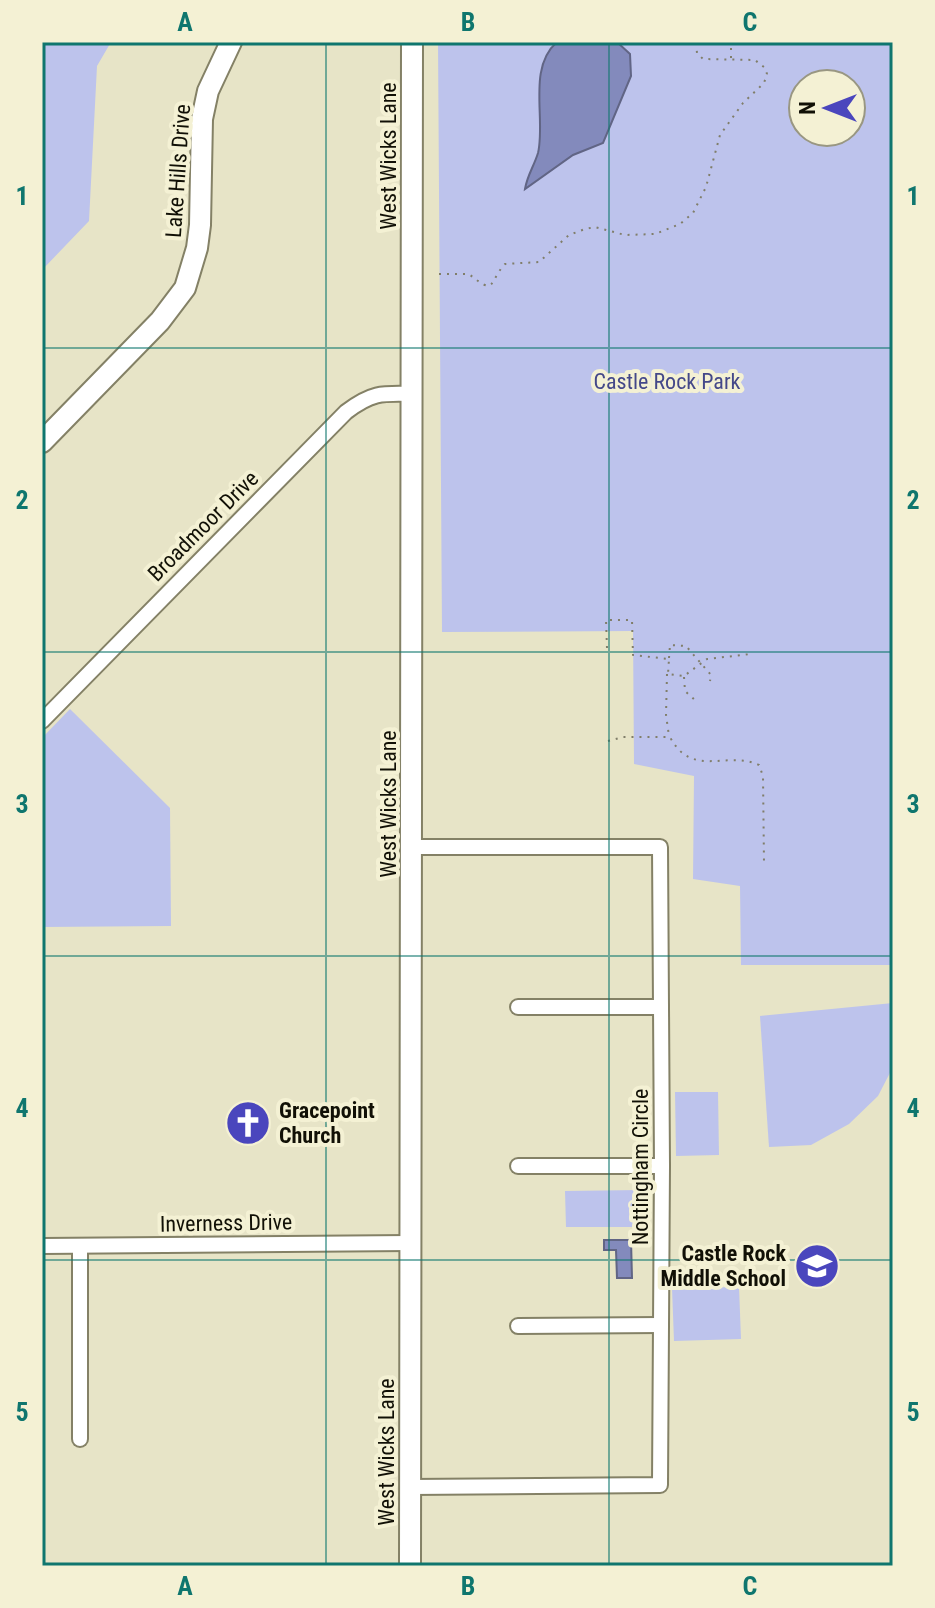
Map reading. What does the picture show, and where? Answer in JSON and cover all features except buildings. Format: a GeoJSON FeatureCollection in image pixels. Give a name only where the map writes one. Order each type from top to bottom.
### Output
{"type":"FeatureCollection","features":[{"type":"Feature","properties":{"kind":"main road","name":"Lake Hills Drive"},"geometry":{"type":"LineString","coordinates":[[42,442],[160,321],[185,288],[197,248],[200,225],[202,119],[208,91],[231,42]]}},
{"type":"Feature","properties":{"kind":"main road","name":"West Wicks Lane"},"geometry":{"type":"LineString","coordinates":[[410,1566],[412,42]]}},
{"type":"Feature","properties":{"kind":"street","name":"Broadmoor Drive"},"geometry":{"type":"LineString","coordinates":[[42,721],[346,412],[365,397],[411,394]]}},
{"type":"Feature","properties":{"kind":"street","name":"Nottingham Circle"},"geometry":{"type":"LineString","coordinates":[[410,1487],[660,1485],[662,1166],[660,847],[412,847]]}},
{"type":"Feature","properties":{"kind":"street"},"geometry":{"type":"LineString","coordinates":[[518,1007],[661,1007]]}},
{"type":"Feature","properties":{"kind":"street"},"geometry":{"type":"LineString","coordinates":[[518,1166],[662,1166]]}},
{"type":"Feature","properties":{"kind":"street","name":"Inverness Drive"},"geometry":{"type":"LineString","coordinates":[[42,1246],[410,1243]]}},
{"type":"Feature","properties":{"kind":"street"},"geometry":{"type":"LineString","coordinates":[[80,1247],[80,1439]]}},
{"type":"Feature","properties":{"kind":"street"},"geometry":{"type":"LineString","coordinates":[[518,1326],[661,1325]]}},
{"type":"Feature","properties":{"kind":"path"},"geometry":{"type":"LineString","coordinates":[[42,42],[42,50]]}},
{"type":"Feature","properties":{"kind":"path"},"geometry":{"type":"LineString","coordinates":[[439,274],[469,274],[485,286],[494,283],[505,264],[539,262],[569,235],[585,229],[595,227],[625,235],[644,236],[664,231],[686,219],[701,200],[720,135],[743,103],[766,79],[765,68],[755,60],[703,59],[697,53],[696,42]]}},
{"type":"Feature","properties":{"kind":"path"},"geometry":{"type":"LineString","coordinates":[[731,42],[731,59]]}},
{"type":"Feature","properties":{"kind":"path"},"geometry":{"type":"LineString","coordinates":[[607,648],[606,620],[632,620],[633,655],[669,659]]}},
{"type":"Feature","properties":{"kind":"path"},"geometry":{"type":"LineString","coordinates":[[710,681],[711,675],[686,646],[670,645],[666,715],[670,737],[680,754],[692,758],[715,762],[750,761],[759,765],[763,776],[764,863]]}},
{"type":"Feature","properties":{"kind":"path"},"geometry":{"type":"LineString","coordinates":[[668,674],[684,676],[707,659],[751,654]]}},
{"type":"Feature","properties":{"kind":"path"},"geometry":{"type":"LineString","coordinates":[[684,676],[685,691],[696,701]]}},
{"type":"Feature","properties":{"kind":"path"},"geometry":{"type":"LineString","coordinates":[[608,741],[623,737],[670,737]]}},
{"type":"Feature","properties":{"kind":"green space"},"geometry":{"type":"Polygon","coordinates":[[[42,42],[111,42],[97,66],[89,221],[42,270],[42,42]]]}},
{"type":"Feature","properties":{"kind":"green space","name":"Castle Rock Park"},"geometry":{"type":"Polygon","coordinates":[[[438,42],[893,42],[893,965],[741,965],[740,886],[693,879],[694,776],[634,764],[633,631],[442,632],[438,42]]]}},
{"type":"Feature","properties":{"kind":"green space"},"geometry":{"type":"Polygon","coordinates":[[[70,709],[170,808],[171,926],[42,927],[42,738],[70,709]]]}},
{"type":"Feature","properties":{"kind":"green space"},"geometry":{"type":"Polygon","coordinates":[[[893,1003],[893,1067],[878,1096],[849,1124],[811,1145],[769,1147],[760,1016],[893,1003]]]}},
{"type":"Feature","properties":{"kind":"green space"},"geometry":{"type":"Polygon","coordinates":[[[675,1092],[718,1092],[719,1155],[676,1156],[675,1092]]]}},
{"type":"Feature","properties":{"kind":"green space"},"geometry":{"type":"Polygon","coordinates":[[[640,1190],[641,1227],[566,1227],[565,1191],[640,1190]]]}},
{"type":"Feature","properties":{"kind":"green space"},"geometry":{"type":"Polygon","coordinates":[[[739,1287],[741,1339],[674,1341],[672,1288],[739,1287]]]}},
{"type":"Feature","properties":{"kind":"shaded area"},"geometry":{"type":"Polygon","coordinates":[[[557,42],[617,42],[630,54],[631,76],[603,143],[573,155],[525,189],[540,140],[542,66],[557,42]]]}},
{"type":"Feature","properties":{"kind":"shaded area"},"geometry":{"type":"Polygon","coordinates":[[[604,1240],[631,1240],[632,1278],[617,1278],[616,1250],[604,1250],[604,1240]]]}},
{"type":"Feature","properties":{"kind":"place","name":"Gracepoint Church"},"geometry":{"type":"Point","coordinates":[248,1123]}},
{"type":"Feature","properties":{"kind":"place","name":"Castle Rock Middle School"},"geometry":{"type":"Point","coordinates":[817,1266]}}]}
